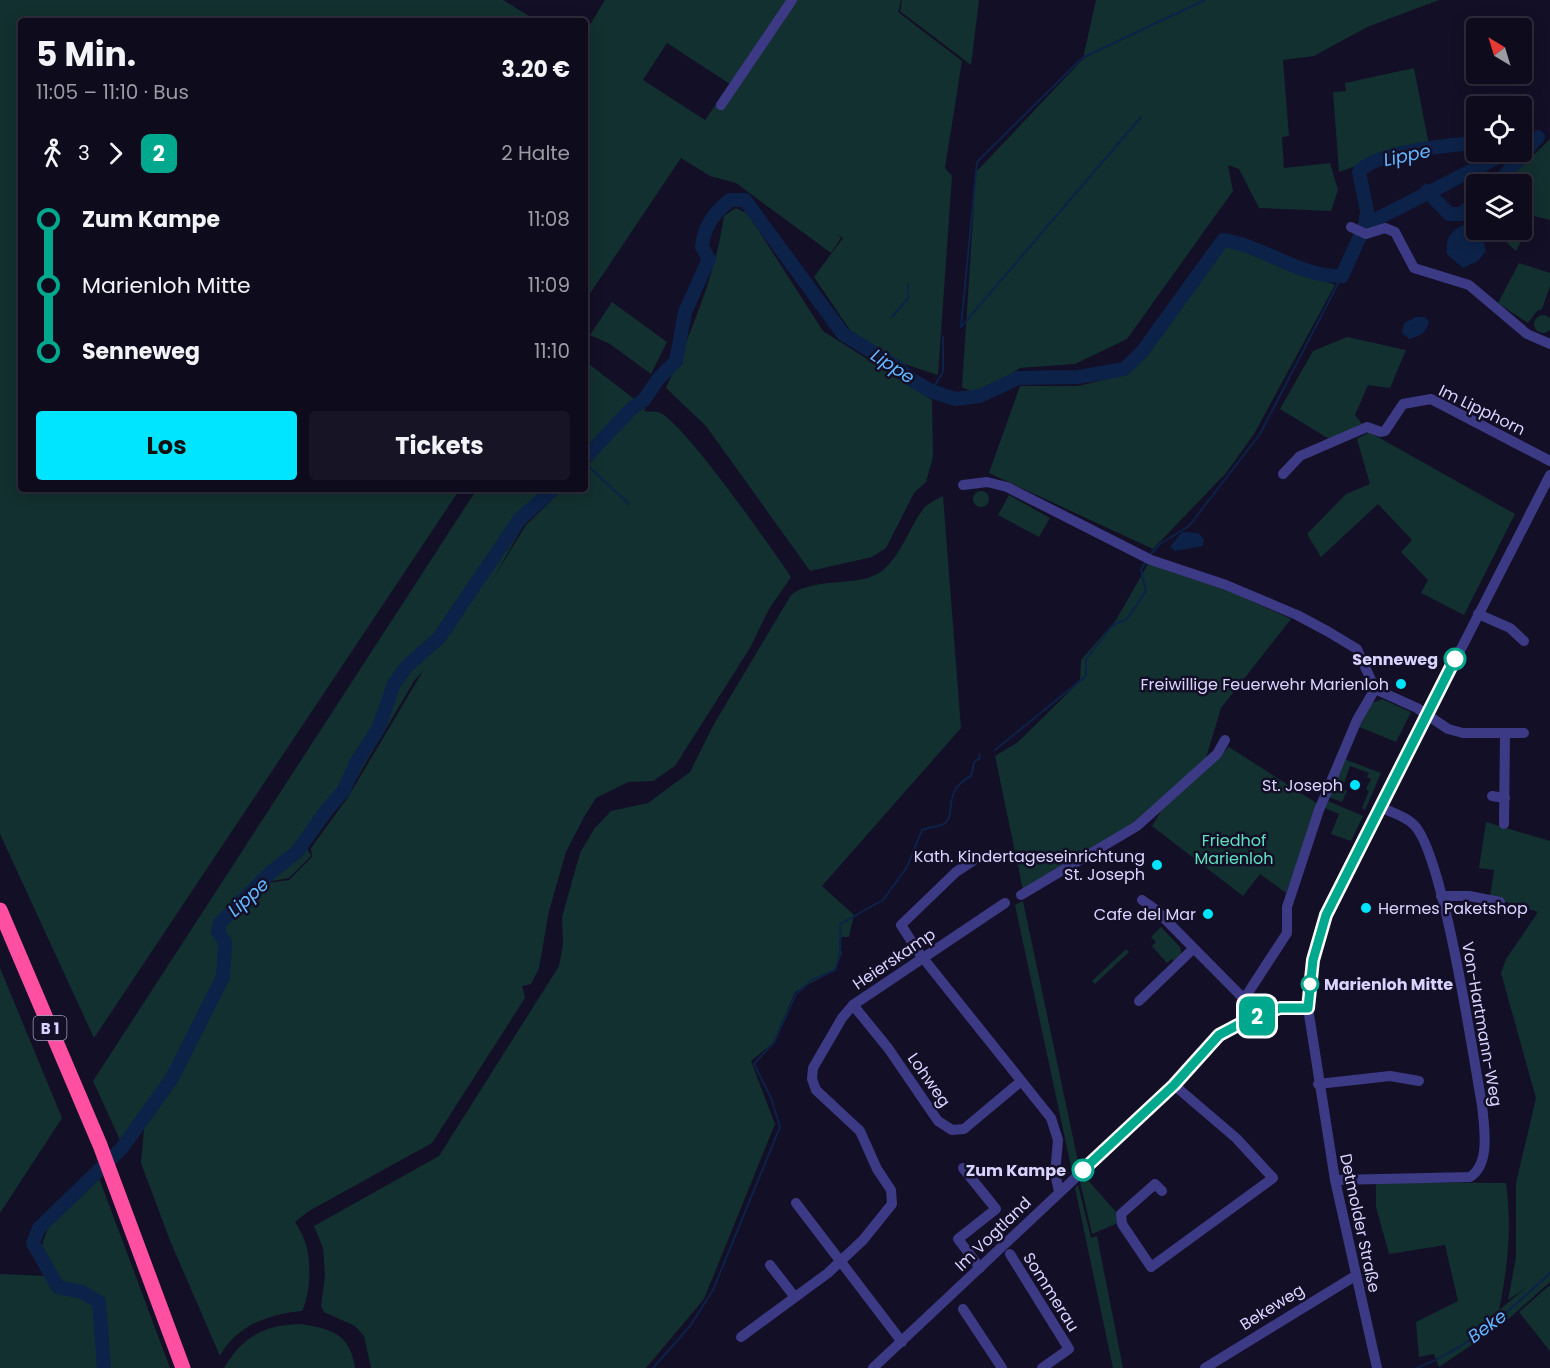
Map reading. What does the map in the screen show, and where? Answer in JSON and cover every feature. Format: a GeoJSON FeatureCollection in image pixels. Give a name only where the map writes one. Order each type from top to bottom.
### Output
{"type":"FeatureCollection","features":[{"type":"Feature","properties":{"kind":"highway","name":"B 1"},"geometry":{"type":"LineString","coordinates":[[0,910],[100,1145],[183,1368]]}},
{"type":"Feature","properties":{"kind":"street"},"geometry":{"type":"LineString","coordinates":[[722,105],[792,0]]}},
{"type":"Feature","properties":{"kind":"street"},"geometry":{"type":"LineString","coordinates":[[1357,231],[1385,228],[1395,232],[1414,267],[1469,285],[1527,334],[1550,344]]}},
{"type":"Feature","properties":{"kind":"street","name":"Im Lipphorn"},"geometry":{"type":"LineString","coordinates":[[1283,474],[1300,456],[1367,427],[1381,432],[1385,431],[1403,404],[1431,399],[1550,461]]}},
{"type":"Feature","properties":{"kind":"street","name":"Detmolder Straße"},"geometry":{"type":"LineString","coordinates":[[1377,1368],[1354,1276],[1318,1084],[1308,1008],[1313,960],[1326,915],[1550,475]]}},
{"type":"Feature","properties":{"kind":"street"},"geometry":{"type":"LineString","coordinates":[[963,485],[987,482],[1007,487],[1147,558],[1226,585],[1298,615],[1357,649],[1375,689],[1418,708],[1448,729],[1463,733],[1524,733]]}},
{"type":"Feature","properties":{"kind":"street"},"geometry":{"type":"LineString","coordinates":[[1478,614],[1510,628],[1524,641]]}},
{"type":"Feature","properties":{"kind":"street"},"geometry":{"type":"LineString","coordinates":[[1244,999],[1287,933],[1287,907],[1319,810],[1357,720],[1375,689]]}},
{"type":"Feature","properties":{"kind":"street"},"geometry":{"type":"LineString","coordinates":[[1504,824],[1505,734]]}},
{"type":"Feature","properties":{"kind":"street"},"geometry":{"type":"LineString","coordinates":[[1022,895],[1137,826],[1217,754],[1225,740]]}},
{"type":"Feature","properties":{"kind":"street"},"geometry":{"type":"LineString","coordinates":[[1492,796],[1505,798]]}},
{"type":"Feature","properties":{"kind":"street","name":"Von-Hartmann-Weg"},"geometry":{"type":"LineString","coordinates":[[1335,1180],[1470,1177],[1479,1172],[1483,1158],[1485,1128],[1482,1105],[1448,923],[1426,843],[1411,822],[1380,807]]}},
{"type":"Feature","properties":{"kind":"street"},"geometry":{"type":"LineString","coordinates":[[977,858],[956,872],[902,925],[923,957],[1020,1082],[1051,1118],[1058,1135],[1055,1174],[1059,1191]]}},
{"type":"Feature","properties":{"kind":"street"},"geometry":{"type":"LineString","coordinates":[[1440,896],[1469,896],[1500,902]]}},
{"type":"Feature","properties":{"kind":"street"},"geometry":{"type":"LineString","coordinates":[[1142,900],[1155,909],[1244,999],[1251,1018]]}},
{"type":"Feature","properties":{"kind":"street","name":"Heierskamp"},"geometry":{"type":"LineString","coordinates":[[841,1261],[885,1216],[893,1200],[891,1190],[877,1169],[860,1131],[819,1093],[812,1079],[817,1060],[842,1018],[853,1005],[1005,903]]}},
{"type":"Feature","properties":{"kind":"street"},"geometry":{"type":"LineString","coordinates":[[1139,1001],[1193,949]]}},
{"type":"Feature","properties":{"kind":"street","name":"Lohweg"},"geometry":{"type":"LineString","coordinates":[[853,1005],[945,1127],[952,1130],[964,1129],[1020,1082]]}},
{"type":"Feature","properties":{"kind":"street","name":"Im Vogtland"},"geometry":{"type":"LineString","coordinates":[[873,1368],[1174,1085],[1219,1035],[1251,1018],[1280,1008],[1308,1008]]}},
{"type":"Feature","properties":{"kind":"street"},"geometry":{"type":"LineString","coordinates":[[1318,1084],[1390,1076],[1419,1081]]}},
{"type":"Feature","properties":{"kind":"street"},"geometry":{"type":"LineString","coordinates":[[1162,1191],[1155,1184],[1121,1214],[1122,1224],[1151,1267],[1273,1178],[1236,1138],[1174,1085]]}},
{"type":"Feature","properties":{"kind":"street"},"geometry":{"type":"LineString","coordinates":[[963,1168],[996,1209],[958,1239],[980,1268]]}},
{"type":"Feature","properties":{"kind":"street"},"geometry":{"type":"LineString","coordinates":[[796,1203],[902,1342]]}},
{"type":"Feature","properties":{"kind":"street","name":"Sommerau"},"geometry":{"type":"LineString","coordinates":[[1010,1254],[1069,1349],[1042,1368]]}},
{"type":"Feature","properties":{"kind":"street"},"geometry":{"type":"LineString","coordinates":[[741,1337],[841,1261]]}},
{"type":"Feature","properties":{"kind":"street"},"geometry":{"type":"LineString","coordinates":[[770,1265],[794,1296]]}},
{"type":"Feature","properties":{"kind":"street","name":"Bekeweg"},"geometry":{"type":"LineString","coordinates":[[1206,1368],[1354,1276]]}},
{"type":"Feature","properties":{"kind":"street"},"geometry":{"type":"LineString","coordinates":[[963,1309],[1002,1368]]}},
{"type":"Feature","properties":{"kind":"green space"},"geometry":{"type":"Polygon","coordinates":[[[0,0],[503,0],[532,18],[18,18],[18,492],[458,492],[94,1038],[0,834],[0,0]]]}},
{"type":"Feature","properties":{"kind":"green space"},"geometry":{"type":"Polygon","coordinates":[[[605,0],[901,0],[898,12],[962,61],[945,168],[952,176],[938,375],[898,362],[850,330],[814,277],[843,238],[837,234],[841,238],[831,253],[736,183],[710,176],[681,158],[588,297],[588,28],[605,0]],[[667,43],[643,80],[705,120],[730,84],[667,43]]]}},
{"type":"Feature","properties":{"kind":"green space"},"geometry":{"type":"Polygon","coordinates":[[[902,0],[979,0],[971,65],[900,11],[902,0]]]}},
{"type":"Feature","properties":{"kind":"green space"},"geometry":{"type":"Polygon","coordinates":[[[1096,0],[1439,0],[1367,27],[1314,56],[1283,60],[1289,136],[1282,137],[1284,168],[1330,163],[1338,190],[1331,211],[1259,208],[1239,169],[1228,165],[1233,191],[1127,339],[1075,364],[1020,368],[979,395],[962,387],[976,172],[1083,59],[1086,60],[1083,58],[1096,0]]]}},
{"type":"Feature","properties":{"kind":"green space"},"geometry":{"type":"Polygon","coordinates":[[[1414,68],[1429,145],[1389,154],[1339,172],[1333,92],[1346,91],[1345,83],[1414,68]]]}},
{"type":"Feature","properties":{"kind":"green space"},"geometry":{"type":"Polygon","coordinates":[[[1550,139],[1550,220],[1534,216],[1532,220],[1532,174],[1513,174],[1526,162],[1532,162],[1532,156],[1550,139]]]}},
{"type":"Feature","properties":{"kind":"green space"},"geometry":{"type":"Polygon","coordinates":[[[736,208],[748,214],[823,331],[932,400],[933,457],[926,482],[914,493],[886,548],[872,557],[810,571],[706,426],[666,388],[693,325],[708,282],[715,261],[724,216],[736,208]]]}},
{"type":"Feature","properties":{"kind":"green space"},"geometry":{"type":"Polygon","coordinates":[[[1504,240],[1522,240],[1516,251],[1504,240]]]}},
{"type":"Feature","properties":{"kind":"green space"},"geometry":{"type":"Polygon","coordinates":[[[1228,244],[1335,285],[1254,434],[1226,473],[1153,549],[989,473],[1020,386],[1078,386],[1124,375],[1145,356],[1228,244]]]}},
{"type":"Feature","properties":{"kind":"green space"},"geometry":{"type":"Polygon","coordinates":[[[1519,263],[1550,273],[1550,286],[1542,309],[1537,311],[1528,323],[1498,303],[1519,263]]]}},
{"type":"Feature","properties":{"kind":"green space"},"geometry":{"type":"Polygon","coordinates":[[[612,302],[667,342],[651,374],[610,344],[590,335],[612,302]]]}},
{"type":"Feature","properties":{"kind":"green space"},"geometry":{"type":"Polygon","coordinates":[[[1543,315],[1549,318],[1551,327],[1549,330],[1543,333],[1537,330],[1534,324],[1537,318],[1543,315]]]}},
{"type":"Feature","properties":{"kind":"green space"},"geometry":{"type":"Polygon","coordinates":[[[1347,337],[1406,350],[1390,388],[1368,385],[1355,415],[1362,424],[1329,439],[1280,409],[1313,351],[1347,337]]]}},
{"type":"Feature","properties":{"kind":"green space"},"geometry":{"type":"Polygon","coordinates":[[[588,363],[646,408],[644,411],[658,412],[670,420],[706,460],[791,577],[769,609],[750,648],[675,766],[653,781],[628,782],[596,798],[566,852],[549,911],[539,968],[531,984],[522,986],[525,998],[432,1143],[309,1211],[295,1222],[307,1247],[309,1265],[309,1285],[302,1311],[266,1318],[255,1323],[235,1336],[220,1356],[171,1243],[141,1163],[144,1129],[160,1102],[126,1153],[93,1081],[475,492],[558,492],[525,523],[490,584],[526,525],[560,492],[588,492],[588,465],[596,457],[588,464],[588,363]],[[423,671],[414,681],[347,795],[307,848],[311,856],[289,878],[267,882],[255,897],[268,883],[289,880],[312,857],[311,848],[348,797],[423,671]]]}},
{"type":"Feature","properties":{"kind":"green space"},"geometry":{"type":"Polygon","coordinates":[[[1369,432],[1515,514],[1464,615],[1421,593],[1428,580],[1401,552],[1412,540],[1378,504],[1321,557],[1307,534],[1346,494],[1370,484],[1357,439],[1369,432]]]}},
{"type":"Feature","properties":{"kind":"green space"},"geometry":{"type":"Polygon","coordinates":[[[981,491],[989,499],[981,507],[973,499],[981,491]]]}},
{"type":"Feature","properties":{"kind":"green space"},"geometry":{"type":"Polygon","coordinates":[[[1009,495],[1050,518],[1039,537],[998,515],[1009,495]]]}},
{"type":"Feature","properties":{"kind":"green space"},"geometry":{"type":"Polygon","coordinates":[[[943,496],[961,728],[822,886],[854,915],[849,937],[842,937],[839,943],[842,953],[835,970],[795,992],[773,1043],[751,1061],[775,1124],[704,1299],[646,1368],[371,1368],[364,1336],[355,1326],[324,1312],[321,1306],[325,1276],[323,1248],[314,1226],[439,1156],[559,966],[563,944],[562,917],[580,853],[594,829],[611,811],[648,803],[690,772],[714,724],[791,595],[811,586],[859,580],[879,573],[893,560],[924,508],[943,496]]]}},
{"type":"Feature","properties":{"kind":"green space"},"geometry":{"type":"Polygon","coordinates":[[[1148,564],[1231,592],[1291,619],[1221,708],[1206,758],[1135,823],[1023,890],[995,756],[1018,742],[1080,681],[1081,660],[1116,620],[1148,564]]]}},
{"type":"Feature","properties":{"kind":"green space"},"geometry":{"type":"Polygon","coordinates":[[[1382,699],[1411,712],[1396,742],[1359,727],[1370,704],[1382,699]]]}},
{"type":"Feature","properties":{"kind":"green space","name":"Friedhof Marienloh"},"geometry":{"type":"Polygon","coordinates":[[[1229,747],[1318,804],[1286,893],[1260,874],[1243,896],[1152,826],[1161,811],[1229,747]]]}},
{"type":"Feature","properties":{"kind":"green space"},"geometry":{"type":"Polygon","coordinates":[[[1344,759],[1381,773],[1365,810],[1362,808],[1369,791],[1366,789],[1371,779],[1367,777],[1369,773],[1350,766],[1342,789],[1347,791],[1342,802],[1329,797],[1344,759]]]}},
{"type":"Feature","properties":{"kind":"green space"},"geometry":{"type":"Polygon","coordinates":[[[1328,801],[1363,816],[1351,841],[1331,834],[1339,814],[1325,808],[1328,801]]]}},
{"type":"Feature","properties":{"kind":"green space"},"geometry":{"type":"Polygon","coordinates":[[[1486,822],[1550,841],[1550,1282],[1503,1324],[1439,1367],[1434,1354],[1419,1357],[1416,1322],[1458,1301],[1445,1245],[1389,1254],[1376,1207],[1376,1182],[1506,1183],[1509,1216],[1508,1247],[1499,1310],[1526,1288],[1508,1300],[1516,1257],[1516,1183],[1536,1098],[1501,973],[1506,959],[1538,912],[1490,897],[1494,870],[1479,868],[1486,822]]]}},
{"type":"Feature","properties":{"kind":"green space"},"geometry":{"type":"Polygon","coordinates":[[[1023,901],[1079,1166],[1072,1171],[1015,905],[1023,901]]]}},
{"type":"Feature","properties":{"kind":"green space"},"geometry":{"type":"Polygon","coordinates":[[[1161,927],[1180,947],[1182,955],[1175,962],[1172,959],[1167,963],[1152,946],[1156,942],[1151,937],[1161,927]]]}},
{"type":"Feature","properties":{"kind":"green space"},"geometry":{"type":"Polygon","coordinates":[[[1126,949],[1129,952],[1095,984],[1092,981],[1126,949]]]}},
{"type":"Feature","properties":{"kind":"green space"},"geometry":{"type":"Polygon","coordinates":[[[0,968],[62,1118],[0,1213],[0,968]]]}},
{"type":"Feature","properties":{"kind":"green space"},"geometry":{"type":"Polygon","coordinates":[[[96,1170],[170,1368],[0,1368],[0,1274],[45,1276],[42,1248],[48,1228],[68,1200],[96,1170]]]}},
{"type":"Feature","properties":{"kind":"green space"},"geometry":{"type":"Polygon","coordinates":[[[1085,1177],[1117,1213],[1118,1223],[1092,1234],[1080,1181],[1085,1177]]]}},
{"type":"Feature","properties":{"kind":"green space"},"geometry":{"type":"Polygon","coordinates":[[[1078,1185],[1091,1238],[1097,1236],[1123,1368],[1113,1368],[1075,1188],[1078,1185]]]}},
{"type":"Feature","properties":{"kind":"green space"},"geometry":{"type":"Polygon","coordinates":[[[1550,1285],[1550,1351],[1519,1312],[1550,1285]]]}},
{"type":"Feature","properties":{"kind":"green space"},"geometry":{"type":"Polygon","coordinates":[[[301,1324],[322,1328],[338,1335],[349,1347],[355,1368],[224,1368],[239,1348],[256,1334],[276,1327],[301,1324]]]}},
{"type":"Feature","properties":{"kind":"water"},"geometry":{"type":"Polygon","coordinates":[[[1463,225],[1466,227],[1466,240],[1483,240],[1486,251],[1478,261],[1463,268],[1447,254],[1449,237],[1463,225]]]}},
{"type":"Feature","properties":{"kind":"water"},"geometry":{"type":"Polygon","coordinates":[[[1416,317],[1424,317],[1429,321],[1428,325],[1422,333],[1409,339],[1402,333],[1404,323],[1416,317]]]}},
{"type":"Feature","properties":{"kind":"water"},"geometry":{"type":"Polygon","coordinates":[[[1182,532],[1198,533],[1204,539],[1203,546],[1175,551],[1170,547],[1182,532]]]}},
{"type":"Feature","properties":{"kind":"waterway"},"geometry":{"type":"LineString","coordinates":[[961,327],[977,162],[1082,58],[1205,0]]}},
{"type":"Feature","properties":{"kind":"waterway"},"geometry":{"type":"LineString","coordinates":[[961,327],[1141,117]]}},
{"type":"Feature","properties":{"kind":"waterway","name":"Lippe"},"geometry":{"type":"LineString","coordinates":[[1506,174],[1538,137]]}},
{"type":"Feature","properties":{"kind":"waterway","name":"Lippe"},"geometry":{"type":"LineString","coordinates":[[1365,225],[1367,211],[1359,172],[1367,165],[1380,159],[1413,151],[1466,144]]}},
{"type":"Feature","properties":{"kind":"waterway","name":"Lippe"},"geometry":{"type":"LineString","coordinates":[[588,455],[631,409],[644,400],[658,379],[676,361],[685,312],[709,259],[702,247],[705,233],[715,215],[730,200],[745,200],[843,334],[897,367],[912,380],[931,391],[955,399],[980,396],[1018,378],[1078,377],[1124,369],[1142,352],[1223,240],[1253,248],[1312,272],[1342,276],[1365,225],[1488,162]]}},
{"type":"Feature","properties":{"kind":"waterway","name":"Lippe"},"geometry":{"type":"LineString","coordinates":[[1427,191],[1449,214],[1461,214],[1466,210]]}},
{"type":"Feature","properties":{"kind":"waterway"},"geometry":{"type":"LineString","coordinates":[[1149,556],[1160,544],[1189,526],[1260,434],[1342,276]]}},
{"type":"Feature","properties":{"kind":"waterway"},"geometry":{"type":"LineString","coordinates":[[892,317],[908,298],[908,284]]}},
{"type":"Feature","properties":{"kind":"waterway"},"geometry":{"type":"LineString","coordinates":[[931,391],[943,372],[943,337]]}},
{"type":"Feature","properties":{"kind":"waterway"},"geometry":{"type":"LineString","coordinates":[[588,466],[629,504]]}},
{"type":"Feature","properties":{"kind":"waterway","name":"Lippe"},"geometry":{"type":"LineString","coordinates":[[104,1368],[99,1302],[82,1292],[58,1287],[33,1243],[39,1228],[122,1148],[172,1078],[223,977],[225,942],[218,932],[220,923],[271,872],[297,852],[325,812],[344,790],[356,763],[378,729],[394,684],[407,666],[439,638],[519,520],[550,492]]}},
{"type":"Feature","properties":{"kind":"waterway"},"geometry":{"type":"LineString","coordinates":[[995,750],[1086,676],[1086,659],[1113,625],[1127,619],[1146,591],[1141,570],[1146,561]]}},
{"type":"Feature","properties":{"kind":"waterway"},"geometry":{"type":"LineString","coordinates":[[653,1368],[690,1326],[713,1290],[780,1127],[771,1098],[754,1064],[774,1042],[796,994],[812,980],[835,970],[840,948],[840,924],[883,900],[907,867],[922,830],[943,824],[948,819],[956,789],[971,776],[974,762],[979,759],[980,754]]}},
{"type":"Feature","properties":{"kind":"waterway","name":"Beke"},"geometry":{"type":"LineString","coordinates":[[1417,1368],[1453,1350],[1488,1327],[1550,1273]]}},
{"type":"Feature","properties":{"kind":"bus line","name":"2"},"geometry":{"type":"LineString","coordinates":[[1083,1170],[1174,1085],[1219,1035],[1251,1018],[1280,1008],[1308,1008],[1313,960],[1332,900],[1455,659]]}},
{"type":"Feature","properties":{"kind":"place","name":"Senneweg"},"geometry":{"type":"Point","coordinates":[1455,659]}},
{"type":"Feature","properties":{"kind":"place","name":"Freiwillige Feuerwehr Marienloh"},"geometry":{"type":"Point","coordinates":[1401,684]}},
{"type":"Feature","properties":{"kind":"place","name":"St. Joseph"},"geometry":{"type":"Point","coordinates":[1355,785]}},
{"type":"Feature","properties":{"kind":"place","name":"Kath. Kindertageseinrichtung St. Joseph"},"geometry":{"type":"Point","coordinates":[1157,865]}},
{"type":"Feature","properties":{"kind":"place","name":"Hermes Paketshop"},"geometry":{"type":"Point","coordinates":[1366,908]}},
{"type":"Feature","properties":{"kind":"place","name":"Cafe del Mar"},"geometry":{"type":"Point","coordinates":[1208,914]}},
{"type":"Feature","properties":{"kind":"place","name":"Marienloh Mitte"},"geometry":{"type":"Point","coordinates":[1310,984]}},
{"type":"Feature","properties":{"kind":"place","name":"Zum Kampe"},"geometry":{"type":"Point","coordinates":[1083,1170]}}]}
